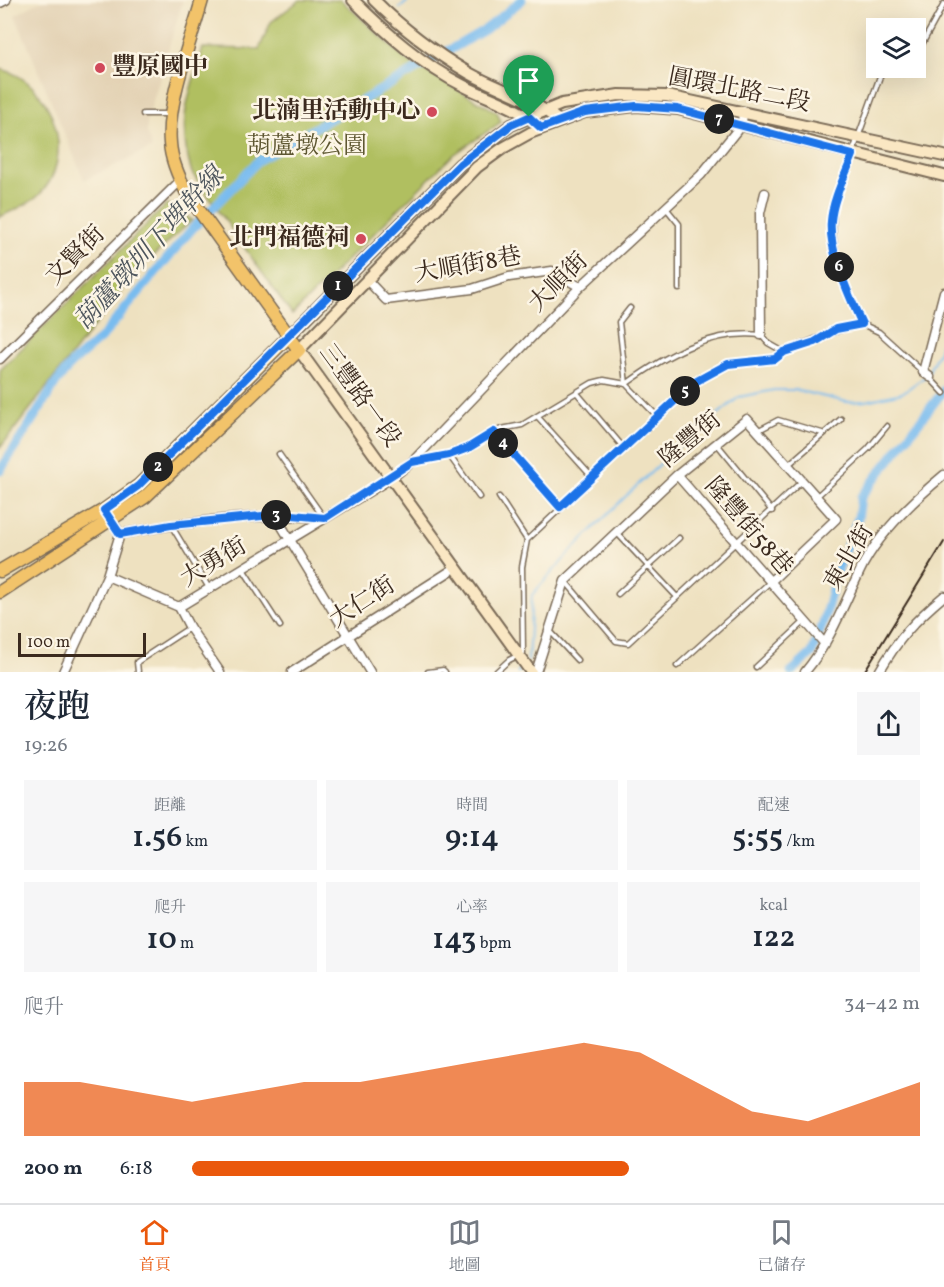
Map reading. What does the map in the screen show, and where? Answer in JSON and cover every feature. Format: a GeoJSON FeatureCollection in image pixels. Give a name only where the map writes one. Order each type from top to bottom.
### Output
{"type":"FeatureCollection","features":[{"type":"Feature","properties":{"kind":"main road"},"geometry":{"type":"LineString","coordinates":[[180,181],[170,145],[171,114],[202,0]]}},
{"type":"Feature","properties":{"kind":"main road","name":"三豐路一段"},"geometry":{"type":"LineString","coordinates":[[180,181],[235,263],[299,350]]}},
{"type":"Feature","properties":{"kind":"main road"},"geometry":{"type":"LineString","coordinates":[[0,592],[108,515],[289,336]]}},
{"type":"Feature","properties":{"kind":"main road"},"geometry":{"type":"LineString","coordinates":[[0,571],[145,497],[299,350]]}},
{"type":"Feature","properties":{"kind":"street"},"geometry":{"type":"LineString","coordinates":[[0,3],[6,0]]}},
{"type":"Feature","properties":{"kind":"street"},"geometry":{"type":"LineString","coordinates":[[353,0],[387,34],[434,67],[462,85],[529,117],[541,128]]}},
{"type":"Feature","properties":{"kind":"street"},"geometry":{"type":"LineString","coordinates":[[374,0],[395,21],[470,73],[545,109],[558,121]]}},
{"type":"Feature","properties":{"kind":"street","name":"圓環北路二段"},"geometry":{"type":"LineString","coordinates":[[289,336],[460,164],[495,136],[545,109],[589,98],[635,94],[667,96],[944,156]]}},
{"type":"Feature","properties":{"kind":"street","name":"圓環北路二段"},"geometry":{"type":"LineString","coordinates":[[299,350],[477,167],[503,148],[541,128],[602,109],[636,106],[678,109],[853,155],[944,176]]}},
{"type":"Feature","properties":{"kind":"street"},"geometry":{"type":"LineString","coordinates":[[742,124],[744,111]]}},
{"type":"Feature","properties":{"kind":"street","name":"大順街"},"geometry":{"type":"LineString","coordinates":[[393,477],[412,462],[580,287],[700,175],[742,124]]}},
{"type":"Feature","properties":{"kind":"street","name":"文賢街"},"geometry":{"type":"LineString","coordinates":[[0,359],[180,181]]}},
{"type":"Feature","properties":{"kind":"street"},"geometry":{"type":"LineString","coordinates":[[761,335],[760,213],[765,193]]}},
{"type":"Feature","properties":{"kind":"street","name":"大順街8巷"},"geometry":{"type":"LineString","coordinates":[[366,280],[386,300],[472,289],[509,277],[552,271],[580,287]]}},
{"type":"Feature","properties":{"kind":"street"},"geometry":{"type":"LineString","coordinates":[[926,374],[944,292]]}},
{"type":"Feature","properties":{"kind":"street","name":"三豐路一段"},"geometry":{"type":"LineString","coordinates":[[299,350],[393,477],[455,568],[531,672]]}},
{"type":"Feature","properties":{"kind":"street","name":"隆豐街"},"geometry":{"type":"LineString","coordinates":[[536,672],[565,581],[677,476],[747,419],[836,519],[770,582]]}},
{"type":"Feature","properties":{"kind":"street","name":"東北街"},"geometry":{"type":"LineString","coordinates":[[805,672],[824,642],[865,561],[919,496],[944,475]]}},
{"type":"Feature","properties":{"kind":"street","name":"隆豐街58巷"},"geometry":{"type":"LineString","coordinates":[[677,476],[824,642]]}},
{"type":"Feature","properties":{"kind":"street","name":"大勇街"},"geometry":{"type":"LineString","coordinates":[[179,607],[393,477]]}},
{"type":"Feature","properties":{"kind":"street"},"geometry":{"type":"LineString","coordinates":[[63,672],[107,576],[120,534],[108,515]]}},
{"type":"Feature","properties":{"kind":"street"},"geometry":{"type":"LineString","coordinates":[[120,534],[171,525],[275,515],[325,518]]}},
{"type":"Feature","properties":{"kind":"street"},"geometry":{"type":"LineString","coordinates":[[275,515],[370,672]]}},
{"type":"Feature","properties":{"kind":"street","name":"大仁街"},"geometry":{"type":"LineString","coordinates":[[292,672],[455,568]]}},
{"type":"Feature","properties":{"kind":"street"},"geometry":{"type":"LineString","coordinates":[[107,576],[179,607],[190,628],[220,672]]}},
{"type":"Feature","properties":{"kind":"street"},"geometry":{"type":"LineString","coordinates":[[879,672],[894,646],[914,621],[944,597]]}},
{"type":"Feature","properties":{"kind":"lane"},"geometry":{"type":"LineString","coordinates":[[926,37],[944,4]]}},
{"type":"Feature","properties":{"kind":"lane"},"geometry":{"type":"LineString","coordinates":[[862,324],[843,284],[831,224],[835,201],[880,78]]}},
{"type":"Feature","properties":{"kind":"lane"},"geometry":{"type":"LineString","coordinates":[[143,114],[171,114]]}},
{"type":"Feature","properties":{"kind":"lane"},"geometry":{"type":"LineString","coordinates":[[666,208],[679,224],[679,289]]}},
{"type":"Feature","properties":{"kind":"lane"},"geometry":{"type":"LineString","coordinates":[[626,384],[619,322],[630,308]]}},
{"type":"Feature","properties":{"kind":"lane"},"geometry":{"type":"LineString","coordinates":[[496,672],[509,660],[524,653],[522,567],[527,540],[695,382],[728,364],[775,359],[784,352],[815,342],[836,329],[862,324],[879,332],[944,393]]}},
{"type":"Feature","properties":{"kind":"lane"},"geometry":{"type":"LineString","coordinates":[[626,384],[678,350],[710,339],[761,335],[768,343],[784,352]]}},
{"type":"Feature","properties":{"kind":"lane"},"geometry":{"type":"LineString","coordinates":[[412,462],[449,455],[468,448],[494,432],[522,425],[592,383],[604,380],[626,384],[657,416]]}},
{"type":"Feature","properties":{"kind":"lane"},"geometry":{"type":"LineString","coordinates":[[577,393],[623,448]]}},
{"type":"Feature","properties":{"kind":"lane"},"geometry":{"type":"LineString","coordinates":[[537,416],[592,477]]}},
{"type":"Feature","properties":{"kind":"lane"},"geometry":{"type":"LineString","coordinates":[[787,466],[841,419]]}},
{"type":"Feature","properties":{"kind":"lane"},"geometry":{"type":"LineString","coordinates":[[758,431],[778,420],[823,433]]}},
{"type":"Feature","properties":{"kind":"lane"},"geometry":{"type":"LineString","coordinates":[[816,497],[868,449],[887,426]]}},
{"type":"Feature","properties":{"kind":"lane"},"geometry":{"type":"LineString","coordinates":[[494,432],[560,507]]}},
{"type":"Feature","properties":{"kind":"lane"},"geometry":{"type":"LineString","coordinates":[[717,443],[772,511]]}},
{"type":"Feature","properties":{"kind":"lane"},"geometry":{"type":"LineString","coordinates":[[279,454],[325,518]]}},
{"type":"Feature","properties":{"kind":"lane"},"geometry":{"type":"LineString","coordinates":[[449,455],[479,497]]}},
{"type":"Feature","properties":{"kind":"lane"},"geometry":{"type":"LineString","coordinates":[[565,581],[616,641],[628,643],[737,545],[801,482]]}},
{"type":"Feature","properties":{"kind":"lane"},"geometry":{"type":"LineString","coordinates":[[499,497],[527,540]]}},
{"type":"Feature","properties":{"kind":"lane"},"geometry":{"type":"LineString","coordinates":[[171,525],[210,588]]}},
{"type":"Feature","properties":{"kind":"lane"},"geometry":{"type":"LineString","coordinates":[[617,533],[677,597]]}},
{"type":"Feature","properties":{"kind":"lane"},"geometry":{"type":"LineString","coordinates":[[618,594],[679,538]]}},
{"type":"Feature","properties":{"kind":"lane"},"geometry":{"type":"LineString","coordinates":[[242,569],[280,626]]}},
{"type":"Feature","properties":{"kind":"lane"},"geometry":{"type":"LineString","coordinates":[[677,666],[770,582]]}},
{"type":"Feature","properties":{"kind":"lane"},"geometry":{"type":"LineString","coordinates":[[756,667],[805,621]]}},
{"type":"Feature","properties":{"kind":"lane"},"geometry":{"type":"LineString","coordinates":[[138,672],[137,662],[190,628]]}},
{"type":"Feature","properties":{"kind":"lane"},"geometry":{"type":"LineString","coordinates":[[549,631],[577,660]]}},
{"type":"Feature","properties":{"kind":"lane"},"geometry":{"type":"LineString","coordinates":[[428,672],[444,670],[445,672]]}},
{"type":"Feature","properties":{"kind":"shaded area","name":"豐原國中"},"geometry":{"type":"Polygon","coordinates":[[[43,0],[183,0],[147,121],[147,134],[152,148],[84,180],[15,15],[43,0]]]}},
{"type":"Feature","properties":{"kind":"green space","name":"葫蘆墩公園"},"geometry":{"type":"Polygon","coordinates":[[[300,0],[341,0],[406,60],[497,112],[501,122],[452,156],[292,315],[192,173],[187,155],[184,124],[189,96],[203,48],[259,49],[271,22],[300,0]]]}},
{"type":"Feature","properties":{"kind":"green space"},"geometry":{"type":"Polygon","coordinates":[[[0,69],[18,76],[34,88],[46,104],[54,123],[58,143],[57,163],[50,181],[33,200],[0,217],[0,69]]]}},
{"type":"Feature","properties":{"kind":"green space"},"geometry":{"type":"Polygon","coordinates":[[[167,204],[192,220],[134,274],[0,448],[0,370],[167,204]]]}},
{"type":"Feature","properties":{"kind":"waterway"},"geometry":{"type":"LineString","coordinates":[[400,8],[409,0]]}},
{"type":"Feature","properties":{"kind":"waterway","name":"葫蘆墩圳下埤幹線"},"geometry":{"type":"LineString","coordinates":[[0,471],[56,383],[71,364],[101,338],[191,230],[259,160],[486,29],[522,0]]}},
{"type":"Feature","properties":{"kind":"waterway"},"geometry":{"type":"LineString","coordinates":[[929,371],[939,351],[944,332]]}},
{"type":"Feature","properties":{"kind":"waterway"},"geometry":{"type":"LineString","coordinates":[[528,661],[532,595],[573,549],[623,499],[678,447],[739,397],[774,390],[795,390],[847,402],[866,401],[902,393],[926,376]]}},
{"type":"Feature","properties":{"kind":"waterway"},"geometry":{"type":"LineString","coordinates":[[791,672],[812,653],[824,620],[836,574],[858,518],[861,497],[944,390]]}},
{"type":"Feature","properties":{"kind":"waterway"},"geometry":{"type":"LineString","coordinates":[[518,672],[522,667]]}},
{"type":"Feature","properties":{"kind":"railway"},"geometry":{"type":"LineString","coordinates":[[864,672],[944,542]]}},
{"type":"Feature","properties":{"kind":"place","name":"豐原國中"},"geometry":{"type":"Point","coordinates":[100,68]}},
{"type":"Feature","properties":{"kind":"place","name":"北湳里活動中心"},"geometry":{"type":"Point","coordinates":[432,112]}},
{"type":"Feature","properties":{"kind":"place","name":"北門福德祠"},"geometry":{"type":"Point","coordinates":[361,239]}},
{"type":"Feature","properties":{"kind":"route"},"geometry":{"type":"LineString","coordinates":[[636,106],[678,109],[853,155],[835,201],[831,224],[843,284],[862,324],[836,329],[815,342],[792,348],[775,359],[728,364],[695,382],[560,507],[494,432],[468,448],[449,455],[412,462],[393,477],[325,518],[282,514],[171,525],[120,534],[104,510],[138,486],[460,164],[487,141],[511,125],[529,117],[541,128],[585,112],[602,109],[636,106]]}}]}
